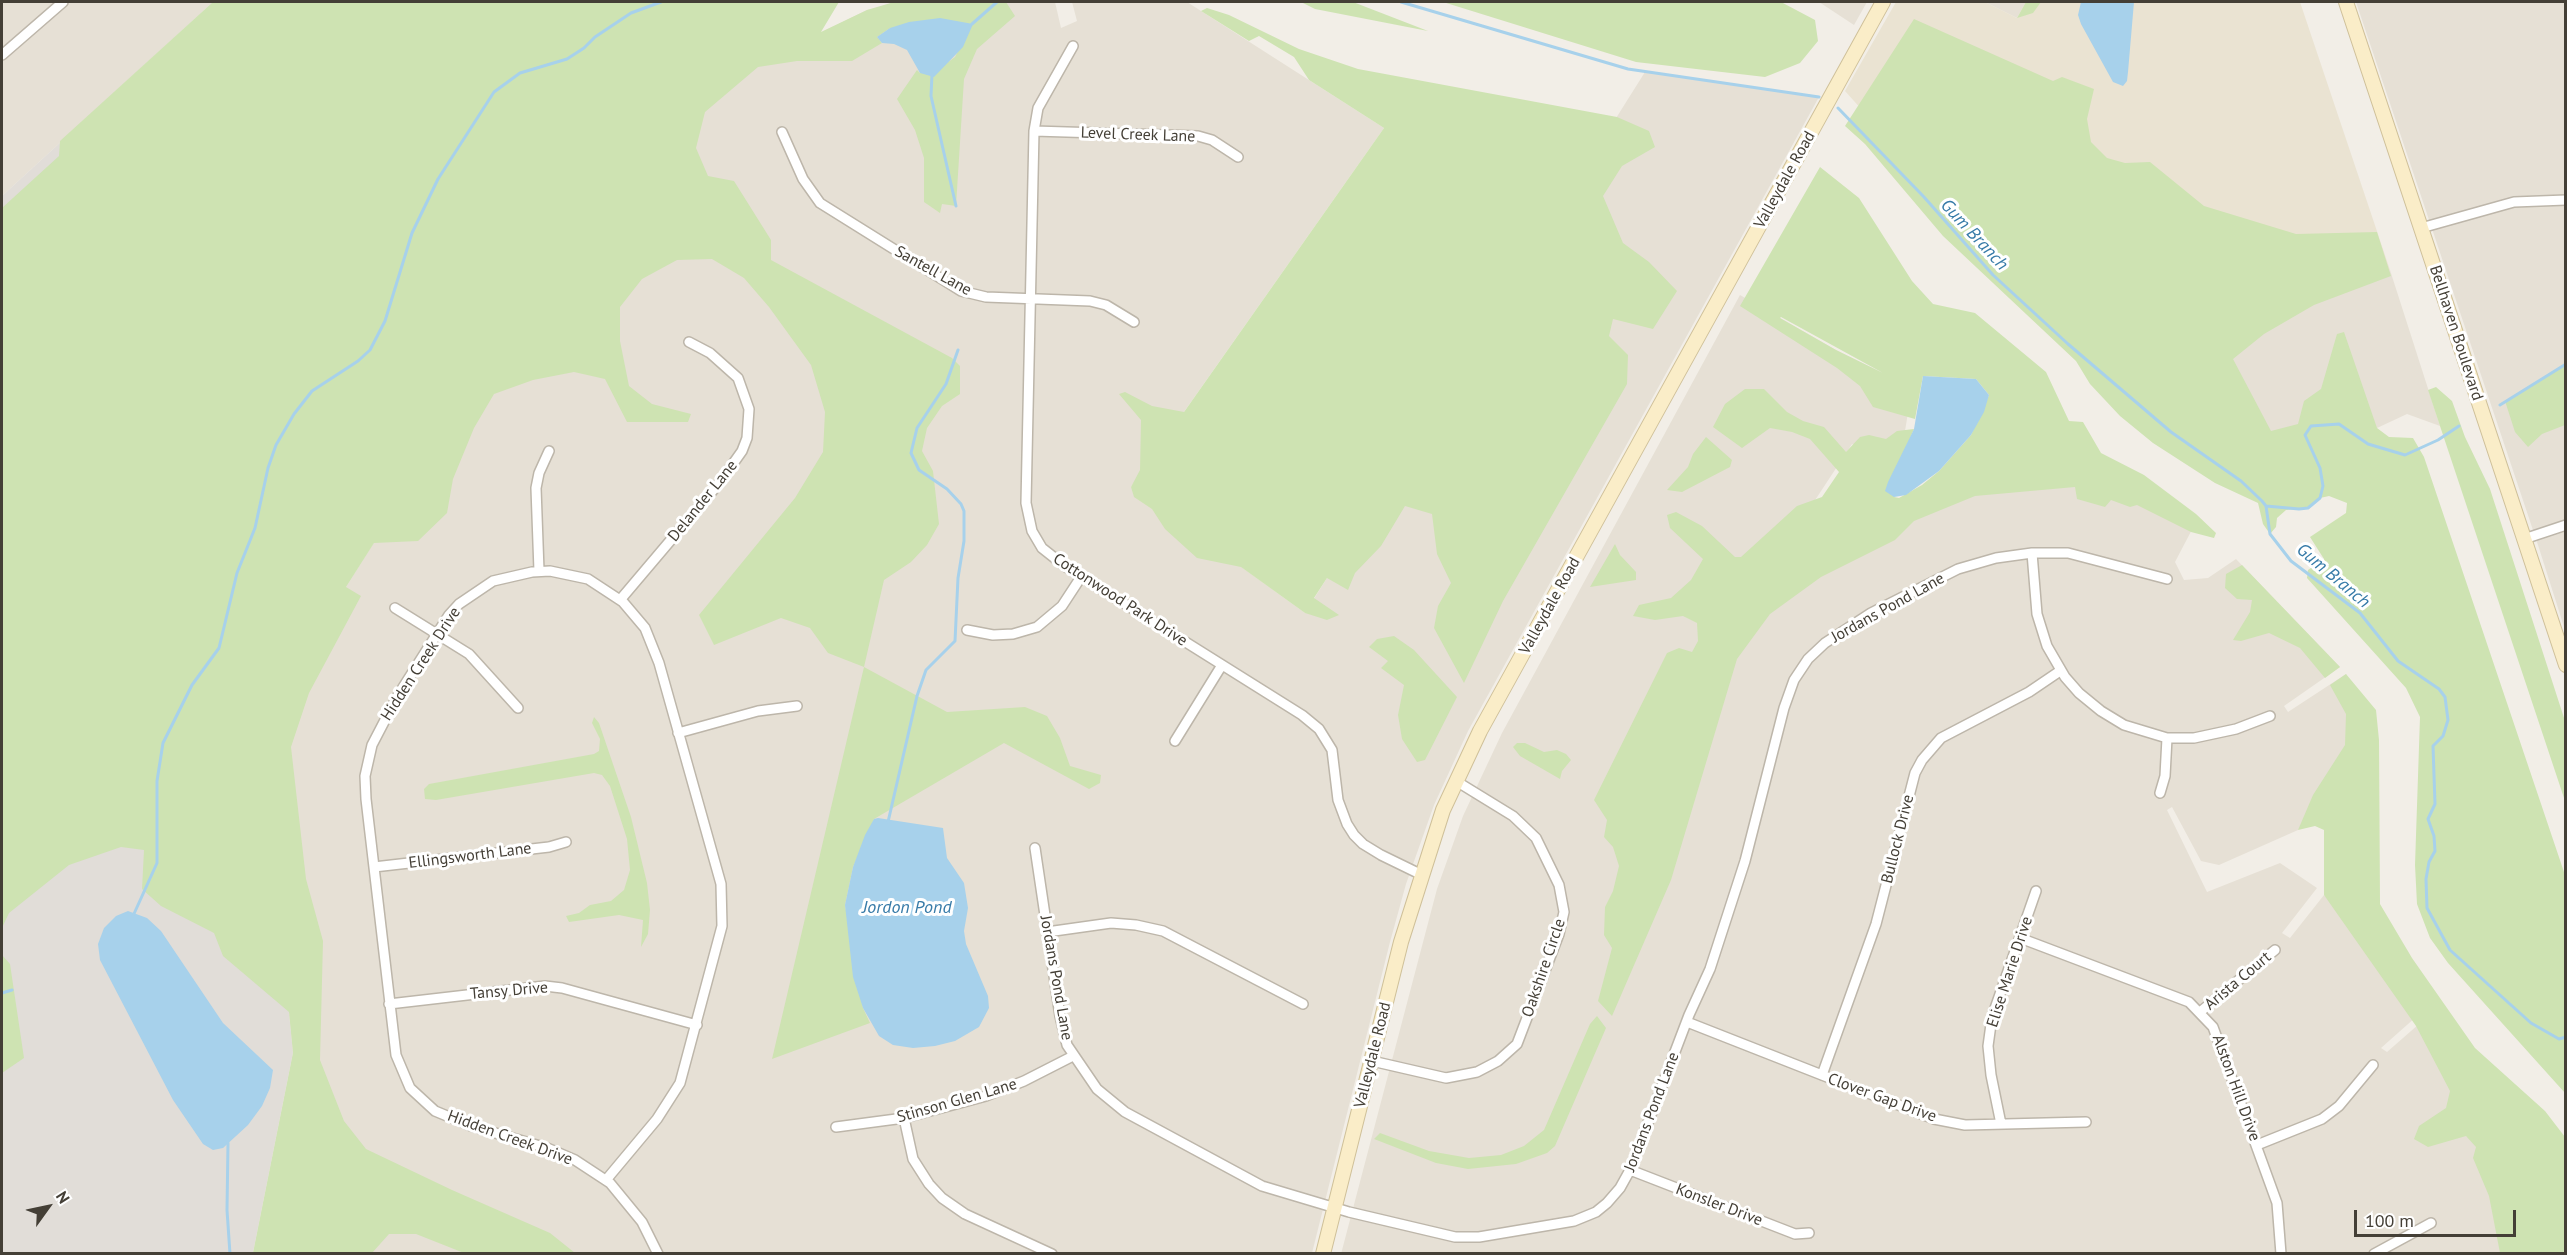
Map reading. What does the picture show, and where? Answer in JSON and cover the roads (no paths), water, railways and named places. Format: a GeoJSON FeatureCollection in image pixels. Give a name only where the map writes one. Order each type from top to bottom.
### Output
{"type":"FeatureCollection","features":[{"type":"Feature","properties":{"kind":"street"},"geometry":{"type":"LineString","coordinates":[[2,55],[63,2]]}},
{"type":"Feature","properties":{"kind":"street","name":"Valleydale Road"},"geometry":{"type":"LineString","coordinates":[[1323,1254],[1420,874],[1456,780],[1480,731],[1884,2]]}},
{"type":"Feature","properties":{"kind":"street","name":"Bellhaven Boulevard"},"geometry":{"type":"LineString","coordinates":[[2346,2],[2565,665]]}},
{"type":"Feature","properties":{"kind":"street","name":"Cottonwood Park Drive"},"geometry":{"type":"LineString","coordinates":[[1073,46],[1038,108],[1034,131],[1029,299],[1028,519],[1042,548],[1081,577],[1302,715],[1319,729],[1332,750],[1338,800],[1354,835],[1363,844],[1381,855],[1420,874]]}},
{"type":"Feature","properties":{"kind":"street","name":"Level Creek Lane"},"geometry":{"type":"LineString","coordinates":[[1034,131],[1198,136],[1212,141],[1238,157]]}},
{"type":"Feature","properties":{"kind":"street","name":"Santell Lane"},"geometry":{"type":"LineString","coordinates":[[782,132],[811,192],[832,211],[971,295],[1090,301],[1106,305],[1134,322]]}},
{"type":"Feature","properties":{"kind":"street"},"geometry":{"type":"LineString","coordinates":[[2421,228],[2514,202],[2565,200]]}},
{"type":"Feature","properties":{"kind":"street","name":"Delander Lane"},"geometry":{"type":"LineString","coordinates":[[620,600],[720,482],[742,451],[747,438],[749,409],[738,378],[710,353],[689,342]]}},
{"type":"Feature","properties":{"kind":"street"},"geometry":{"type":"LineString","coordinates":[[539,571],[536,489],[539,473],[549,451]]}},
{"type":"Feature","properties":{"kind":"street"},"geometry":{"type":"LineString","coordinates":[[2524,539],[2565,525]]}},
{"type":"Feature","properties":{"kind":"street"},"geometry":{"type":"LineString","coordinates":[[2032,553],[2037,614],[2047,646],[2060,671],[2079,693],[2101,711],[2124,725],[2167,738],[2194,738],[2236,729],[2270,716]]}},
{"type":"Feature","properties":{"kind":"street","name":"Jordans Pond Lane"},"geometry":{"type":"LineString","coordinates":[[1035,848],[1060,1016],[1073,1056],[1097,1089],[1144,1124],[1262,1186],[1334,1208],[1455,1237],[1479,1237],[1574,1221],[1596,1212],[1620,1188],[1630,1170],[1710,969],[1733,903],[1784,708],[1794,680],[1809,659],[1825,643],[1852,624],[1958,569],[1996,558],[2032,553],[2067,553],[2167,579]]}},
{"type":"Feature","properties":{"kind":"street","name":"Hidden Creek Drive"},"geometry":{"type":"LineString","coordinates":[[606,1180],[680,1083],[697,1025],[723,911],[721,884],[652,642],[637,617],[620,600],[588,579],[569,573],[539,571],[510,575],[475,591],[449,615],[397,697],[370,753],[365,776],[396,1055],[410,1088],[435,1111],[471,1126],[547,1148],[575,1160],[606,1180],[624,1198],[642,1222],[658,1254]]}},
{"type":"Feature","properties":{"kind":"street"},"geometry":{"type":"LineString","coordinates":[[967,630],[993,635],[1019,633],[1037,627],[1062,606],[1081,577]]}},
{"type":"Feature","properties":{"kind":"street"},"geometry":{"type":"LineString","coordinates":[[395,608],[469,654],[518,708]]}},
{"type":"Feature","properties":{"kind":"street"},"geometry":{"type":"LineString","coordinates":[[1175,741],[1222,665]]}},
{"type":"Feature","properties":{"kind":"street","name":"Bullock Drive"},"geometry":{"type":"LineString","coordinates":[[1822,1076],[1876,924],[1915,773],[1922,760],[1941,738],[2029,692],[2060,671]]}},
{"type":"Feature","properties":{"kind":"street"},"geometry":{"type":"LineString","coordinates":[[678,733],[758,711],[797,706]]}},
{"type":"Feature","properties":{"kind":"street"},"geometry":{"type":"LineString","coordinates":[[2160,793],[2165,776],[2167,738]]}},
{"type":"Feature","properties":{"kind":"street","name":"Oakshire Circle"},"geometry":{"type":"LineString","coordinates":[[1372,1061],[1446,1078],[1477,1072],[1498,1061],[1517,1044],[1559,934],[1564,912],[1559,885],[1536,838],[1513,816],[1456,780]]}},
{"type":"Feature","properties":{"kind":"street","name":"Ellingsworth Lane"},"geometry":{"type":"LineString","coordinates":[[374,867],[549,847],[566,842]]}},
{"type":"Feature","properties":{"kind":"street","name":"Elise Marie Drive"},"geometry":{"type":"LineString","coordinates":[[2001,1124],[1991,1075],[1988,1046],[1992,1017],[2036,891]]}},
{"type":"Feature","properties":{"kind":"street"},"geometry":{"type":"LineString","coordinates":[[1047,932],[1112,923],[1163,931],[1303,1004]]}},
{"type":"Feature","properties":{"kind":"street","name":"Alston Hill Drive"},"geometry":{"type":"LineString","coordinates":[[2020,938],[2189,1002],[2213,1027],[2277,1203],[2281,1254]]}},
{"type":"Feature","properties":{"kind":"street","name":"Arista Court"},"geometry":{"type":"LineString","coordinates":[[2200,1012],[2275,950]]}},
{"type":"Feature","properties":{"kind":"street","name":"Tansy Drive"},"geometry":{"type":"LineString","coordinates":[[389,1004],[545,986],[562,988],[697,1025]]}},
{"type":"Feature","properties":{"kind":"street","name":"Clover Gap Drive"},"geometry":{"type":"LineString","coordinates":[[1687,1022],[1934,1119],[1965,1125],[2086,1122]]}},
{"type":"Feature","properties":{"kind":"street","name":"Stinson Glen Lane"},"geometry":{"type":"LineString","coordinates":[[836,1127],[903,1118],[986,1096],[1024,1082],[1073,1056]]}},
{"type":"Feature","properties":{"kind":"street"},"geometry":{"type":"LineString","coordinates":[[2257,1145],[2322,1119],[2339,1106],[2373,1065]]}},
{"type":"Feature","properties":{"kind":"street"},"geometry":{"type":"LineString","coordinates":[[903,1118],[913,1159],[929,1184],[942,1198],[965,1214],[1052,1254]]}},
{"type":"Feature","properties":{"kind":"street","name":"Konsler Drive"},"geometry":{"type":"LineString","coordinates":[[1630,1170],[1795,1234],[1809,1233]]}},
{"type":"Feature","properties":{"kind":"street"},"geometry":{"type":"LineString","coordinates":[[2374,1254],[2431,1222]]}},
{"type":"Feature","properties":{"kind":"water"},"geometry":{"type":"Polygon","coordinates":[[[2081,2],[2134,2],[2127,81],[2123,86],[2113,82],[2081,24],[2078,15],[2081,2]]]}},
{"type":"Feature","properties":{"kind":"water"},"geometry":{"type":"Polygon","coordinates":[[[940,18],[973,24],[963,47],[934,77],[920,73],[907,50],[894,44],[882,43],[877,37],[890,28],[909,22],[940,18]]]}},
{"type":"Feature","properties":{"kind":"water"},"geometry":{"type":"Polygon","coordinates":[[[1923,376],[1976,379],[1989,395],[1984,412],[1971,435],[1939,471],[1906,495],[1894,497],[1885,491],[1914,429],[1923,376]]]}},
{"type":"Feature","properties":{"kind":"water","name":"Jordon Pond"},"geometry":{"type":"Polygon","coordinates":[[[874,819],[943,828],[947,858],[964,883],[968,908],[964,931],[966,944],[988,996],[989,1008],[979,1027],[955,1041],[913,1048],[893,1045],[879,1036],[863,1008],[853,977],[845,905],[853,867],[865,835],[874,819]]]}},
{"type":"Feature","properties":{"kind":"water"},"geometry":{"type":"Polygon","coordinates":[[[128,911],[147,918],[161,931],[223,1023],[273,1070],[270,1088],[262,1106],[248,1125],[223,1148],[213,1150],[203,1144],[173,1100],[100,960],[98,944],[104,928],[116,916],[128,911]]]}},
{"type":"Feature","properties":{"kind":"waterway"},"geometry":{"type":"LineString","coordinates":[[133,916],[157,863],[157,781],[163,743],[192,685],[219,648],[237,573],[255,528],[268,468],[276,445],[294,414],[312,391],[358,361],[370,350],[385,321],[412,233],[438,179],[494,92],[520,73],[567,59],[631,13],[661,2]]}},
{"type":"Feature","properties":{"kind":"waterway"},"geometry":{"type":"LineString","coordinates":[[972,24],[997,2]]}},
{"type":"Feature","properties":{"kind":"waterway","name":"Gum Branch"},"geometry":{"type":"LineString","coordinates":[[1401,2],[1628,69],[1819,97]]}},
{"type":"Feature","properties":{"kind":"waterway"},"geometry":{"type":"LineString","coordinates":[[932,74],[931,96],[956,206]]}},
{"type":"Feature","properties":{"kind":"waterway","name":"Gum Branch"},"geometry":{"type":"LineString","coordinates":[[1838,108],[1924,197],[1993,275],[2068,344],[2171,432],[2241,481],[2266,506],[2270,534],[2291,561],[2360,613],[2398,661],[2439,689],[2445,697],[2448,720],[2443,736],[2433,746],[2435,804],[2428,819],[2434,836],[2435,851],[2429,862],[2426,879],[2427,908],[2450,950],[2531,1023],[2559,1039],[2566,1037]]}},
{"type":"Feature","properties":{"kind":"waterway"},"geometry":{"type":"LineString","coordinates":[[888,822],[917,696],[926,670],[955,641],[958,578],[964,541],[964,511],[961,504],[947,489],[919,470],[911,453],[917,428],[946,384],[958,350]]}},
{"type":"Feature","properties":{"kind":"waterway"},"geometry":{"type":"LineString","coordinates":[[2500,405],[2566,364]]}},
{"type":"Feature","properties":{"kind":"waterway"},"geometry":{"type":"LineString","coordinates":[[2266,506],[2308,508],[2320,498],[2323,486],[2320,468],[2305,435],[2311,426],[2339,424],[2368,444],[2405,455],[2438,440],[2459,426]]}},
{"type":"Feature","properties":{"kind":"waterway"},"geometry":{"type":"LineString","coordinates":[[2,993],[12,990]]}},
{"type":"Feature","properties":{"kind":"waterway"},"geometry":{"type":"LineString","coordinates":[[228,1143],[227,1210],[230,1254]]}}]}
